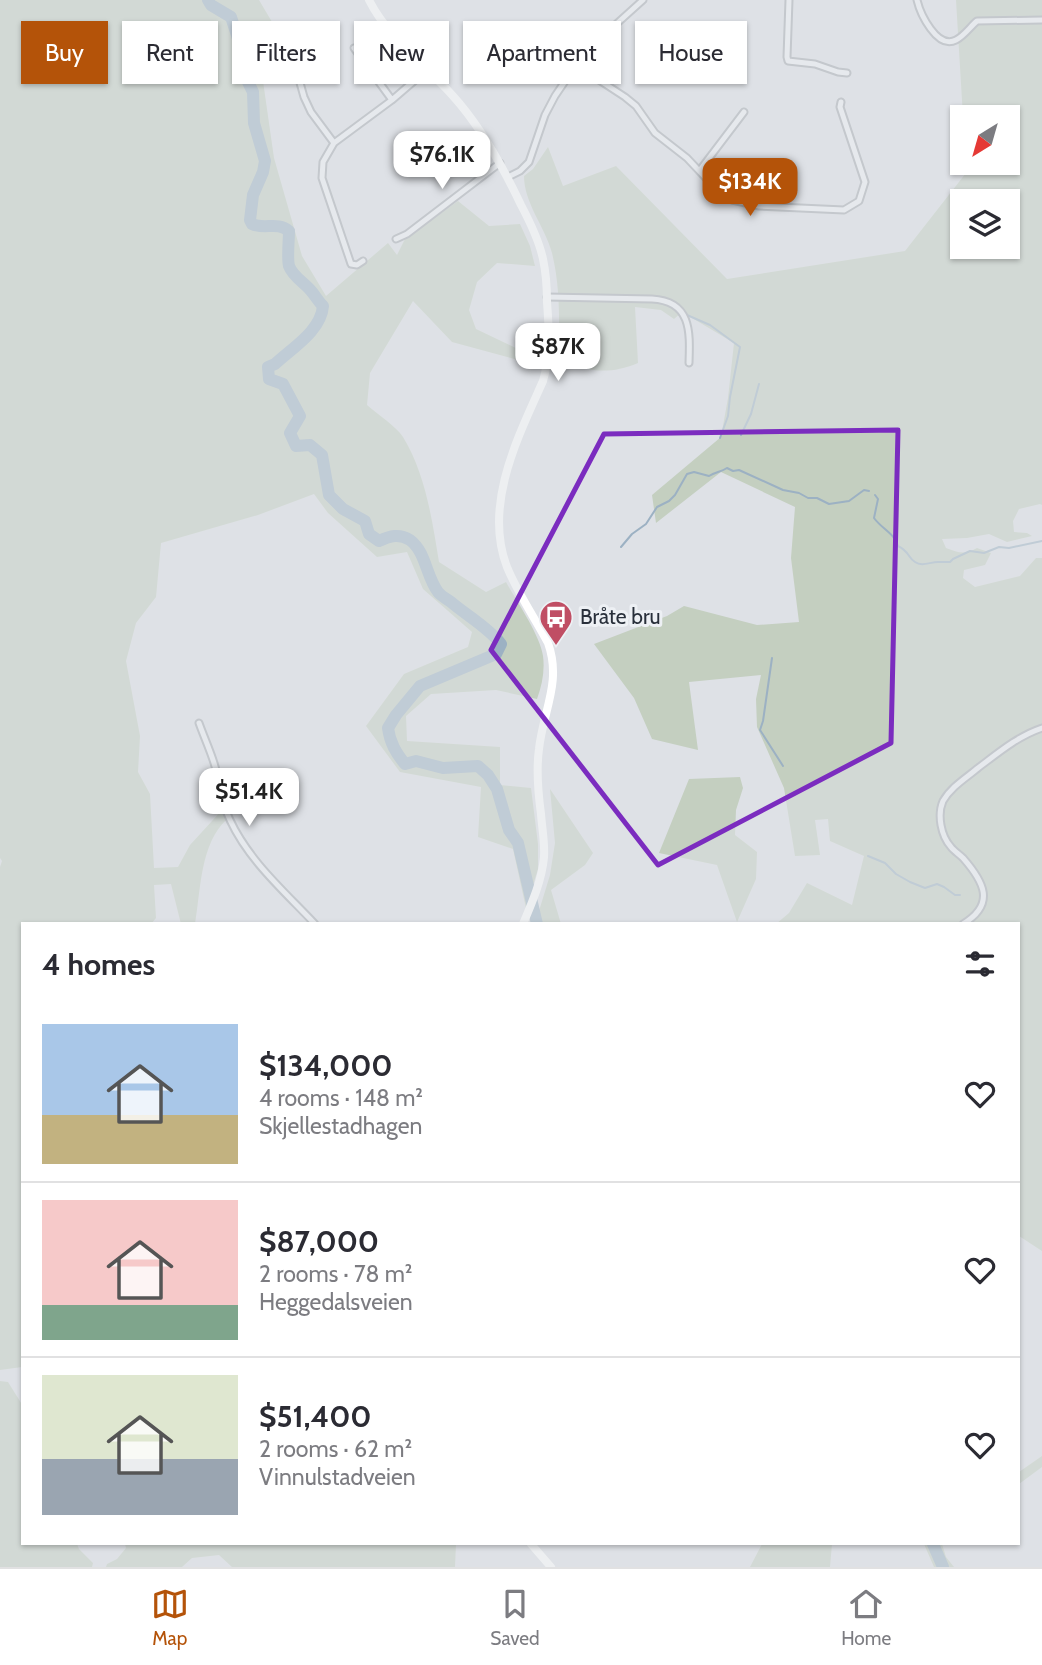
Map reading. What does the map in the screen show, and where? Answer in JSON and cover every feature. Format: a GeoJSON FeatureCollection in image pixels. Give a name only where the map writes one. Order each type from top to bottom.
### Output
{"type":"FeatureCollection","features":[{"type":"Feature","properties":{"kind":"main road"},"geometry":{"type":"LineString","coordinates":[[369,0],[382,21]]}},
{"type":"Feature","properties":{"kind":"main road"},"geometry":{"type":"LineString","coordinates":[[442,84],[468,115],[508,177],[538,243],[547,281],[550,340],[547,368],[506,476],[499,516],[500,544],[508,568],[548,643],[554,669],[539,747],[538,788],[544,856],[534,898],[524,922]]}},
{"type":"Feature","properties":{"kind":"main road"},"geometry":{"type":"LineString","coordinates":[[532,1545],[551,1567]]}},
{"type":"Feature","properties":{"kind":"street"},"geometry":{"type":"LineString","coordinates":[[620,21],[643,0]]}},
{"type":"Feature","properties":{"kind":"street"},"geometry":{"type":"LineString","coordinates":[[789,0],[788,61],[816,64],[847,73]]}},
{"type":"Feature","properties":{"kind":"street"},"geometry":{"type":"LineString","coordinates":[[917,0],[927,25],[943,40],[951,42],[958,40],[977,21],[1042,20]]}},
{"type":"Feature","properties":{"kind":"street"},"geometry":{"type":"LineString","coordinates":[[300,84],[311,112],[334,143]]}},
{"type":"Feature","properties":{"kind":"street"},"geometry":{"type":"LineString","coordinates":[[380,84],[392,100]]}},
{"type":"Feature","properties":{"kind":"street"},"geometry":{"type":"LineString","coordinates":[[363,261],[357,265],[351,264],[323,178],[323,162],[334,143],[411,84]]}},
{"type":"Feature","properties":{"kind":"street"},"geometry":{"type":"LineString","coordinates":[[508,177],[520,171],[528,162],[550,106],[564,84]]}},
{"type":"Feature","properties":{"kind":"street"},"geometry":{"type":"LineString","coordinates":[[605,84],[636,106],[655,133],[687,158],[719,192],[748,205],[844,210],[859,201],[865,182],[840,107],[841,102]]}},
{"type":"Feature","properties":{"kind":"street"},"geometry":{"type":"LineString","coordinates":[[700,170],[744,112]]}},
{"type":"Feature","properties":{"kind":"street"},"geometry":{"type":"LineString","coordinates":[[850,135],[858,132]]}},
{"type":"Feature","properties":{"kind":"street"},"geometry":{"type":"LineString","coordinates":[[396,239],[407,234],[500,163]]}},
{"type":"Feature","properties":{"kind":"street"},"geometry":{"type":"LineString","coordinates":[[547,297],[666,300],[684,316],[688,324],[689,363]]}},
{"type":"Feature","properties":{"kind":"street"},"geometry":{"type":"LineString","coordinates":[[199,723],[214,764],[227,813],[237,833],[264,870],[313,922]]}},
{"type":"Feature","properties":{"kind":"street"},"geometry":{"type":"LineString","coordinates":[[966,922],[978,913],[985,899],[982,886],[972,870],[950,846],[944,835],[940,816],[943,803],[948,793],[985,762],[1021,737],[1042,728]]}},
{"type":"Feature","properties":{"kind":"highlighted area"},"geometry":{"type":"Polygon","coordinates":[[[898,430],[891,743],[658,865],[491,650],[604,434],[898,430]]]}},
{"type":"Feature","properties":{"kind":"green space"},"geometry":{"type":"Polygon","coordinates":[[[0,0],[259,0],[271,21],[232,21],[232,84],[263,84],[274,158],[302,256],[326,296],[388,243],[397,255],[405,239],[458,201],[489,226],[520,224],[530,246],[535,266],[497,263],[477,282],[469,310],[476,329],[520,350],[539,354],[537,365],[452,342],[413,301],[370,373],[367,405],[400,433],[411,452],[427,498],[439,562],[486,592],[506,582],[541,648],[544,662],[537,699],[496,690],[431,694],[406,716],[407,741],[500,747],[500,785],[531,788],[538,844],[538,869],[526,908],[513,849],[478,837],[481,787],[400,772],[366,726],[404,674],[468,647],[472,632],[423,589],[407,552],[377,557],[328,513],[314,494],[258,515],[161,543],[156,597],[136,623],[126,661],[140,736],[138,772],[150,794],[154,868],[178,867],[190,845],[223,809],[227,819],[211,841],[203,868],[195,922],[180,922],[171,884],[154,885],[156,918],[153,922],[21,922],[21,1367],[0,1370],[0,0]]]}},
{"type":"Feature","properties":{"kind":"green space"},"geometry":{"type":"Polygon","coordinates":[[[956,0],[1042,0],[1042,505],[1019,509],[1013,521],[1014,532],[1032,536],[1007,542],[989,534],[942,539],[946,548],[955,551],[965,552],[977,548],[991,553],[985,565],[964,570],[963,578],[975,587],[1020,576],[1036,558],[1042,558],[1042,1251],[1020,1237],[1020,922],[778,922],[789,913],[807,883],[852,905],[864,856],[830,841],[828,819],[815,820],[820,855],[795,856],[784,788],[757,727],[756,699],[761,675],[689,682],[698,750],[652,739],[634,698],[594,644],[667,616],[684,606],[757,625],[799,622],[791,558],[795,507],[721,472],[656,523],[652,495],[721,437],[734,343],[682,312],[674,319],[661,310],[635,307],[638,363],[607,371],[559,362],[559,308],[555,267],[549,243],[527,196],[524,176],[533,169],[548,147],[563,186],[616,166],[727,279],[905,251],[950,193],[950,259],[1020,259],[1020,189],[953,189],[964,175],[1020,175],[1020,105],[962,105],[956,0]]]}},
{"type":"Feature","properties":{"kind":"green space"},"geometry":{"type":"Polygon","coordinates":[[[740,777],[743,788],[736,810],[735,835],[757,852],[756,879],[737,922],[717,865],[659,853],[689,779],[740,777]]]}},
{"type":"Feature","properties":{"kind":"green space"},"geometry":{"type":"Polygon","coordinates":[[[550,789],[593,853],[585,865],[551,890],[560,922],[536,922],[550,875],[555,843],[550,789]]]}},
{"type":"Feature","properties":{"kind":"green space"},"geometry":{"type":"Polygon","coordinates":[[[0,1381],[8,1382],[21,1403],[21,1545],[77,1545],[93,1563],[92,1567],[0,1567],[0,1381]]]}},
{"type":"Feature","properties":{"kind":"green space"},"geometry":{"type":"Polygon","coordinates":[[[1042,1456],[1042,1467],[1020,1483],[1020,1471],[1042,1456]]]}},
{"type":"Feature","properties":{"kind":"green space"},"geometry":{"type":"Polygon","coordinates":[[[125,1545],[456,1545],[455,1567],[232,1567],[219,1555],[192,1558],[182,1567],[106,1567],[126,1548],[125,1545]]]}},
{"type":"Feature","properties":{"kind":"green space"},"geometry":{"type":"Polygon","coordinates":[[[761,1545],[832,1545],[830,1567],[750,1567],[761,1545]]]}},
{"type":"Feature","properties":{"kind":"green space"},"geometry":{"type":"Polygon","coordinates":[[[924,1545],[942,1545],[946,1557],[954,1567],[934,1567],[924,1545]]]}},
{"type":"Feature","properties":{"kind":"waterway"},"geometry":{"type":"LineString","coordinates":[[208,0],[211,5],[231,17],[244,57],[247,80],[253,92],[254,123],[265,161],[253,195],[250,220],[257,226],[280,227],[289,231],[289,266],[323,306],[311,331],[275,364],[268,367],[269,379],[283,384],[300,416],[290,433],[296,446],[310,445],[322,455],[329,495],[343,509],[365,521],[369,534],[379,541],[394,536],[410,540],[423,558],[439,593],[484,627],[501,644],[496,654],[420,686],[388,728],[392,743],[405,764],[416,761],[443,768],[478,766],[488,775],[497,789],[509,830],[518,843],[537,922]]}},
{"type":"Feature","properties":{"kind":"waterway"},"geometry":{"type":"LineString","coordinates":[[687,315],[710,325],[740,347],[728,416],[720,438]]}},
{"type":"Feature","properties":{"kind":"waterway"},"geometry":{"type":"LineString","coordinates":[[741,435],[751,414],[759,384]]}},
{"type":"Feature","properties":{"kind":"waterway"},"geometry":{"type":"LineString","coordinates":[[621,547],[632,534],[646,524],[657,507],[675,495],[687,474],[694,472],[709,476],[727,468],[739,470],[783,490],[817,498],[829,504],[849,501],[864,490],[869,491]]}},
{"type":"Feature","properties":{"kind":"waterway"},"geometry":{"type":"LineString","coordinates":[[875,495],[878,499],[874,518],[894,538],[898,546],[918,563],[950,562],[970,551],[984,553],[999,547],[1009,548],[1042,541]]}},
{"type":"Feature","properties":{"kind":"waterway"},"geometry":{"type":"LineString","coordinates":[[772,658],[760,730],[783,766]]}},
{"type":"Feature","properties":{"kind":"waterway"},"geometry":{"type":"LineString","coordinates":[[868,856],[885,863],[896,874],[910,882],[925,888],[937,884],[955,895],[960,895]]}},
{"type":"Feature","properties":{"kind":"waterway"},"geometry":{"type":"LineString","coordinates":[[933,1545],[943,1567]]}},
{"type":"Feature","properties":{"kind":"place","name":"Bråte bru"},"geometry":{"type":"Point","coordinates":[556,647]}}]}
